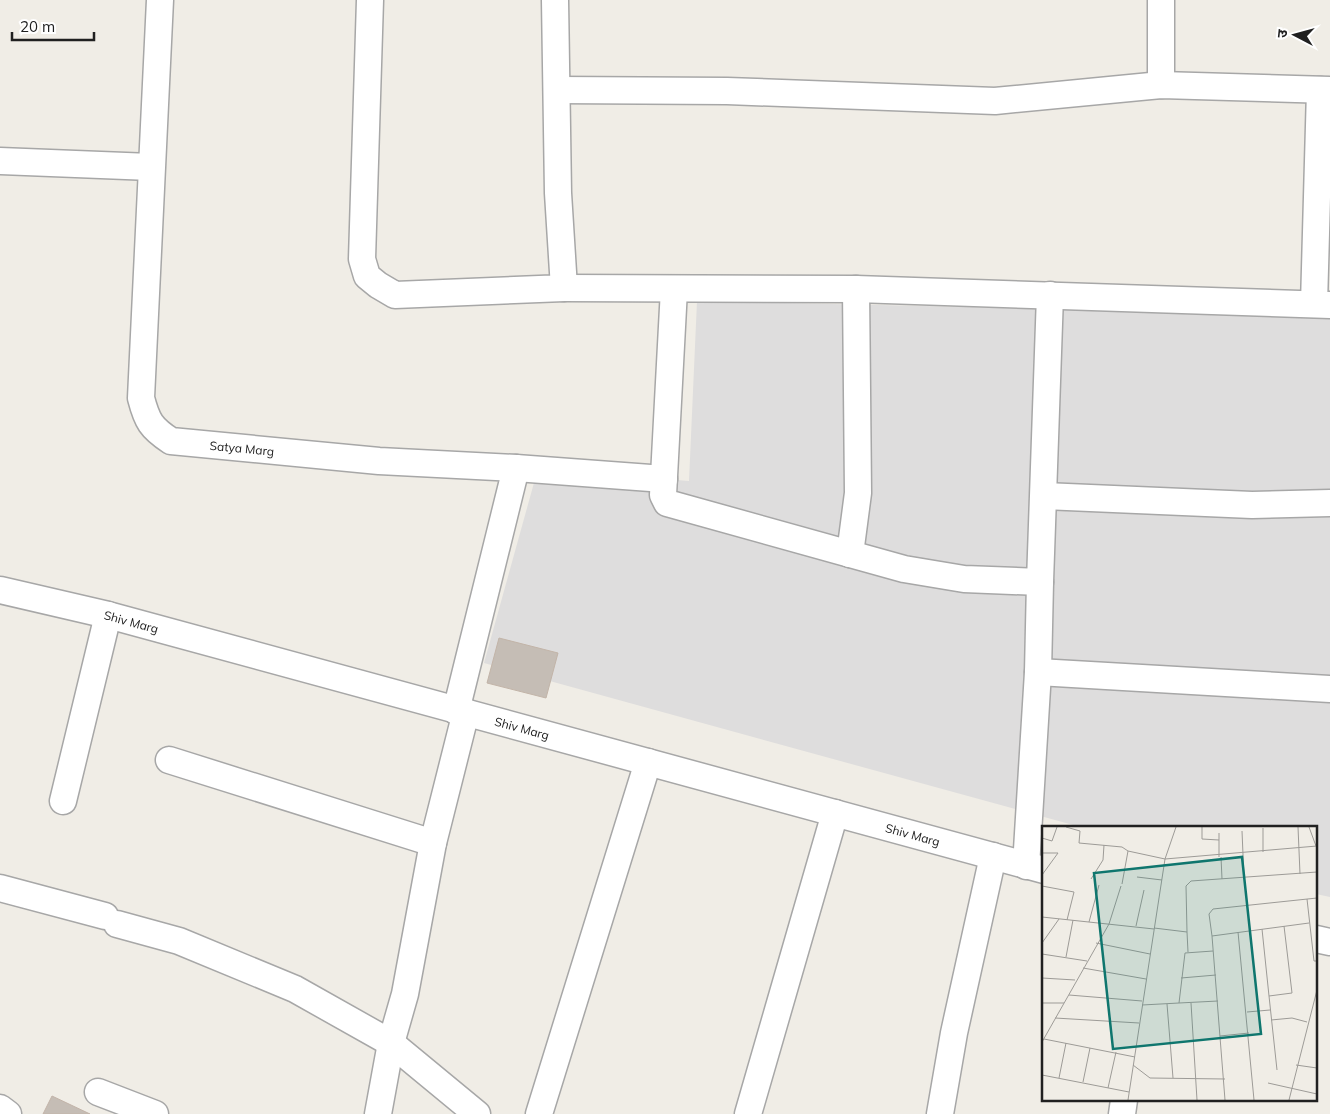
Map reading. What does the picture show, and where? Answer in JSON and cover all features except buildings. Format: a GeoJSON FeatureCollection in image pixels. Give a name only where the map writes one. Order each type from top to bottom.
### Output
{"type":"FeatureCollection","features":[{"type":"Feature","properties":{"kind":"street","name":"Satya Marg"},"geometry":{"type":"LineString","coordinates":[[160,0],[140,398],[144,413],[155,430],[171,441],[379,461],[516,468],[664,479]]}},
{"type":"Feature","properties":{"kind":"street"},"geometry":{"type":"LineString","coordinates":[[370,0],[362,259],[367,276],[395,295],[564,288],[674,288],[856,290],[1322,304],[1325,90],[1161,85],[995,100],[727,91],[557,90]]}},
{"type":"Feature","properties":{"kind":"street"},"geometry":{"type":"LineString","coordinates":[[555,0],[558,193],[564,288]]}},
{"type":"Feature","properties":{"kind":"street"},"geometry":{"type":"LineString","coordinates":[[1161,0],[1161,85]]}},
{"type":"Feature","properties":{"kind":"street"},"geometry":{"type":"LineString","coordinates":[[0,161],[151,167]]}},
{"type":"Feature","properties":{"kind":"street"},"geometry":{"type":"LineString","coordinates":[[674,288],[663,495],[667,503],[904,568],[964,578],[1040,582]]}},
{"type":"Feature","properties":{"kind":"street"},"geometry":{"type":"LineString","coordinates":[[850,554],[858,493],[856,290]]}},
{"type":"Feature","properties":{"kind":"street"},"geometry":{"type":"LineString","coordinates":[[1035,868],[1040,582],[1050,296]]}},
{"type":"Feature","properties":{"kind":"street"},"geometry":{"type":"LineString","coordinates":[[378,1114],[391,1043],[405,994],[461,711],[516,468]]}},
{"type":"Feature","properties":{"kind":"street"},"geometry":{"type":"LineString","coordinates":[[1044,496],[1252,505],[1330,503]]}},
{"type":"Feature","properties":{"kind":"street","name":"Shiv Marg"},"geometry":{"type":"LineString","coordinates":[[0,590],[108,615],[1035,868]]}},
{"type":"Feature","properties":{"kind":"street"},"geometry":{"type":"LineString","coordinates":[[63,801],[108,615]]}},
{"type":"Feature","properties":{"kind":"street"},"geometry":{"type":"LineString","coordinates":[[1038,672],[1330,689]]}},
{"type":"Feature","properties":{"kind":"street"},"geometry":{"type":"LineString","coordinates":[[169,760],[434,842]]}},
{"type":"Feature","properties":{"kind":"street"},"geometry":{"type":"LineString","coordinates":[[539,1114],[648,762]]}},
{"type":"Feature","properties":{"kind":"street"},"geometry":{"type":"LineString","coordinates":[[748,1114],[835,813]]}},
{"type":"Feature","properties":{"kind":"street"},"geometry":{"type":"LineString","coordinates":[[940,1114],[954,1033],[993,856]]}},
{"type":"Feature","properties":{"kind":"street"},"geometry":{"type":"LineString","coordinates":[[0,888],[179,941],[295,989],[391,1043],[477,1114]]}},
{"type":"Feature","properties":{"kind":"street"},"geometry":{"type":"LineString","coordinates":[[98,1092],[155,1114]]}},
{"type":"Feature","properties":{"kind":"street"},"geometry":{"type":"LineString","coordinates":[[0,1108],[8,1114]]}},
{"type":"Feature","properties":{"kind":"shaded area"},"geometry":{"type":"Polygon","coordinates":[[[697,301],[1330,315],[1330,897],[1318,894],[1318,826],[1077,826],[484,663],[537,472],[577,472],[689,481],[697,301]]]}}]}
